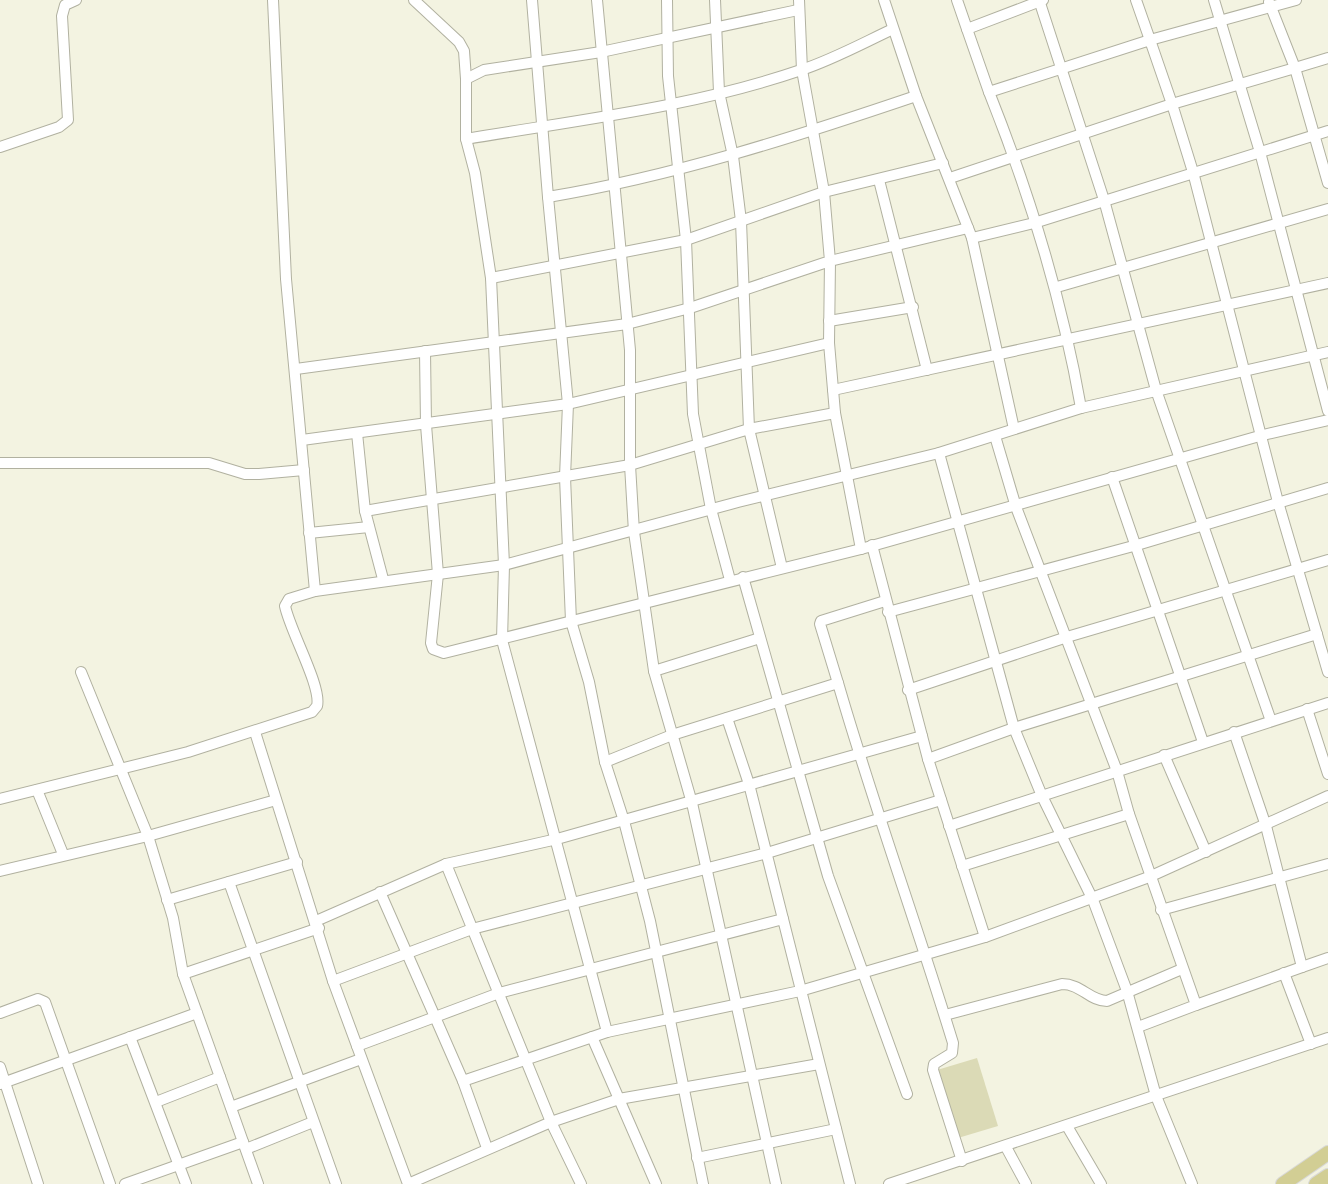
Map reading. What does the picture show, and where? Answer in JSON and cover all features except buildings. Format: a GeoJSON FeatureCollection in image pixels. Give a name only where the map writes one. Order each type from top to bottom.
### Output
{"type":"FeatureCollection","features":[{"type":"Feature","properties":{"kind":"main road"},"geometry":{"type":"LineString","coordinates":[[1283,1184],[1328,1153]]}},
{"type":"Feature","properties":{"kind":"main road"},"geometry":{"type":"LineString","coordinates":[[1316,1184],[1328,1176]]}},
{"type":"Feature","properties":{"kind":"street"},"geometry":{"type":"LineString","coordinates":[[0,147],[59,127],[68,120],[62,16],[65,5],[76,0]]}},
{"type":"Feature","properties":{"kind":"street"},"geometry":{"type":"LineString","coordinates":[[273,0],[286,279],[315,591]]}},
{"type":"Feature","properties":{"kind":"street"},"geometry":{"type":"LineString","coordinates":[[414,0],[459,42],[464,51],[466,139],[475,173],[491,278],[504,565],[502,640],[607,1032]]}},
{"type":"Feature","properties":{"kind":"street"},"geometry":{"type":"LineString","coordinates":[[532,0],[568,404],[565,477],[571,621],[589,682],[605,762],[640,883],[703,1184]]}},
{"type":"Feature","properties":{"kind":"street"},"geometry":{"type":"LineString","coordinates":[[597,0],[627,324],[634,531],[653,671],[692,803],[723,936],[765,1145],[776,1184]]}},
{"type":"Feature","properties":{"kind":"street"},"geometry":{"type":"LineString","coordinates":[[667,0],[669,104],[680,170],[687,240],[690,377],[697,445],[730,580]]}},
{"type":"Feature","properties":{"kind":"street"},"geometry":{"type":"LineString","coordinates":[[715,0],[714,26],[719,92],[733,156],[741,221],[749,429],[782,568]]}},
{"type":"Feature","properties":{"kind":"street"},"geometry":{"type":"LineString","coordinates":[[884,0],[916,96],[970,233],[1014,429]]}},
{"type":"Feature","properties":{"kind":"street"},"geometry":{"type":"LineString","coordinates":[[957,0],[1015,157],[1034,223],[1057,287],[1081,408]]}},
{"type":"Feature","properties":{"kind":"street"},"geometry":{"type":"LineString","coordinates":[[967,29],[1041,0],[1060,69],[1104,200],[1156,390],[1271,720]]}},
{"type":"Feature","properties":{"kind":"street"},"geometry":{"type":"LineString","coordinates":[[1136,0],[1193,172],[1263,435],[1278,502],[1328,672]]}},
{"type":"Feature","properties":{"kind":"street"},"geometry":{"type":"LineString","coordinates":[[1214,0],[1260,152],[1328,411]]}},
{"type":"Feature","properties":{"kind":"street"},"geometry":{"type":"LineString","coordinates":[[989,92],[1269,3],[1296,0]]}},
{"type":"Feature","properties":{"kind":"street"},"geometry":{"type":"LineString","coordinates":[[1269,3],[1295,68],[1328,183]]}},
{"type":"Feature","properties":{"kind":"street"},"geometry":{"type":"LineString","coordinates":[[466,79],[484,70],[601,52],[799,5],[802,70],[824,192],[830,261],[829,343],[835,413],[861,549]]}},
{"type":"Feature","properties":{"kind":"street"},"geometry":{"type":"LineString","coordinates":[[466,139],[606,117],[719,92],[802,70],[894,29]]}},
{"type":"Feature","properties":{"kind":"street"},"geometry":{"type":"LineString","coordinates":[[950,178],[1172,104],[1328,58]]}},
{"type":"Feature","properties":{"kind":"street"},"geometry":{"type":"LineString","coordinates":[[548,197],[613,186],[733,156],[916,96]]}},
{"type":"Feature","properties":{"kind":"street"},"geometry":{"type":"LineString","coordinates":[[296,369],[627,324],[690,308],[830,261],[897,245],[1034,223],[1328,131]]}},
{"type":"Feature","properties":{"kind":"street"},"geometry":{"type":"LineString","coordinates":[[491,278],[687,240],[824,192],[943,163]]}},
{"type":"Feature","properties":{"kind":"street"},"geometry":{"type":"LineString","coordinates":[[878,180],[913,307],[927,370]]}},
{"type":"Feature","properties":{"kind":"street"},"geometry":{"type":"LineString","coordinates":[[1057,287],[1328,209]]}},
{"type":"Feature","properties":{"kind":"street"},"geometry":{"type":"LineString","coordinates":[[833,390],[1328,283]]}},
{"type":"Feature","properties":{"kind":"street"},"geometry":{"type":"LineString","coordinates":[[829,321],[913,307]]}},
{"type":"Feature","properties":{"kind":"street"},"geometry":{"type":"LineString","coordinates":[[302,440],[568,404],[829,343]]}},
{"type":"Feature","properties":{"kind":"street"},"geometry":{"type":"LineString","coordinates":[[425,351],[426,425],[438,574],[431,631],[433,649],[452,652],[645,600],[861,549],[1263,435],[1328,420]]}},
{"type":"Feature","properties":{"kind":"street"},"geometry":{"type":"LineString","coordinates":[[0,799],[120,771],[255,732],[312,712],[317,706],[318,693],[285,606],[293,596],[383,579],[504,565],[764,495],[939,453],[1081,408],[1328,352]]}},
{"type":"Feature","properties":{"kind":"street"},"geometry":{"type":"LineString","coordinates":[[365,511],[630,465],[749,429],[835,413]]}},
{"type":"Feature","properties":{"kind":"street"},"geometry":{"type":"LineString","coordinates":[[357,433],[365,511],[383,579]]}},
{"type":"Feature","properties":{"kind":"street"},"geometry":{"type":"LineString","coordinates":[[995,436],[1016,507],[1117,771],[1149,877],[1196,1004]]}},
{"type":"Feature","properties":{"kind":"street"},"geometry":{"type":"LineString","coordinates":[[939,453],[956,523],[998,661],[1014,728],[1042,796],[1093,900],[1127,991],[1156,1096],[1192,1184]]}},
{"type":"Feature","properties":{"kind":"street"},"geometry":{"type":"LineString","coordinates":[[0,463],[209,463],[246,474],[304,470]]}},
{"type":"Feature","properties":{"kind":"street"},"geometry":{"type":"LineString","coordinates":[[1112,477],[1203,742]]}},
{"type":"Feature","properties":{"kind":"street"},"geometry":{"type":"LineString","coordinates":[[962,1161],[933,1070],[934,1064],[954,1050],[859,754],[821,621],[824,617],[976,588],[1137,545],[1204,522],[1328,488]]}},
{"type":"Feature","properties":{"kind":"street"},"geometry":{"type":"LineString","coordinates":[[309,533],[369,527]]}},
{"type":"Feature","properties":{"kind":"street"},"geometry":{"type":"LineString","coordinates":[[872,545],[908,690],[985,937]]}},
{"type":"Feature","properties":{"kind":"street"},"geometry":{"type":"LineString","coordinates":[[908,690],[1067,637],[1328,560]]}},
{"type":"Feature","properties":{"kind":"street"},"geometry":{"type":"LineString","coordinates":[[743,577],[817,837],[861,973],[907,1094]]}},
{"type":"Feature","properties":{"kind":"street"},"geometry":{"type":"LineString","coordinates":[[928,759],[1014,728],[1317,634]]}},
{"type":"Feature","properties":{"kind":"street"},"geometry":{"type":"LineString","coordinates":[[653,671],[760,638]]}},
{"type":"Feature","properties":{"kind":"street"},"geometry":{"type":"LineString","coordinates":[[81,672],[148,836],[167,900],[183,974],[258,1184]]}},
{"type":"Feature","properties":{"kind":"street"},"geometry":{"type":"LineString","coordinates":[[605,762],[672,735],[838,683]]}},
{"type":"Feature","properties":{"kind":"street"},"geometry":{"type":"LineString","coordinates":[[949,826],[1328,703]]}},
{"type":"Feature","properties":{"kind":"street"},"geometry":{"type":"LineString","coordinates":[[1307,709],[1328,774]]}},
{"type":"Feature","properties":{"kind":"street"},"geometry":{"type":"LineString","coordinates":[[727,718],[767,853],[850,1184]]}},
{"type":"Feature","properties":{"kind":"street"},"geometry":{"type":"LineString","coordinates":[[255,732],[333,981],[408,1184],[486,1148],[619,1099],[819,1064]]}},
{"type":"Feature","properties":{"kind":"street"},"geometry":{"type":"LineString","coordinates":[[1234,732],[1266,826],[1302,967]]}},
{"type":"Feature","properties":{"kind":"street"},"geometry":{"type":"LineString","coordinates":[[183,974],[252,951],[317,924],[380,892],[446,864],[557,839],[692,803],[797,770],[922,736]]}},
{"type":"Feature","properties":{"kind":"street"},"geometry":{"type":"LineString","coordinates":[[1164,755],[1206,852]]}},
{"type":"Feature","properties":{"kind":"street"},"geometry":{"type":"LineString","coordinates":[[37,790],[63,854]]}},
{"type":"Feature","properties":{"kind":"street"},"geometry":{"type":"LineString","coordinates":[[463,1081],[607,1032],[737,1006],[985,937],[1093,900],[1149,877],[1328,796]]}},
{"type":"Feature","properties":{"kind":"street"},"geometry":{"type":"LineString","coordinates":[[0,871],[148,836],[276,800]]}},
{"type":"Feature","properties":{"kind":"street"},"geometry":{"type":"LineString","coordinates":[[333,981],[472,929],[640,883],[767,853],[941,800]]}},
{"type":"Feature","properties":{"kind":"street"},"geometry":{"type":"LineString","coordinates":[[961,866],[1129,814]]}},
{"type":"Feature","properties":{"kind":"street"},"geometry":{"type":"LineString","coordinates":[[167,900],[297,862]]}},
{"type":"Feature","properties":{"kind":"street"},"geometry":{"type":"LineString","coordinates":[[446,864],[551,1122],[581,1184]]}},
{"type":"Feature","properties":{"kind":"street"},"geometry":{"type":"LineString","coordinates":[[1161,910],[1279,875],[1328,864]]}},
{"type":"Feature","properties":{"kind":"street"},"geometry":{"type":"LineString","coordinates":[[229,882],[335,1184]]}},
{"type":"Feature","properties":{"kind":"street"},"geometry":{"type":"LineString","coordinates":[[380,892],[463,1081],[486,1148]]}},
{"type":"Feature","properties":{"kind":"street"},"geometry":{"type":"LineString","coordinates":[[357,1046],[499,993],[783,919]]}},
{"type":"Feature","properties":{"kind":"street"},"geometry":{"type":"LineString","coordinates":[[1138,1027],[1328,958]]}},
{"type":"Feature","properties":{"kind":"street"},"geometry":{"type":"LineString","coordinates":[[944,1015],[1062,984],[1077,985],[1102,1002],[1182,969]]}},
{"type":"Feature","properties":{"kind":"street"},"geometry":{"type":"LineString","coordinates":[[1284,973],[1311,1044]]}},
{"type":"Feature","properties":{"kind":"street"},"geometry":{"type":"LineString","coordinates":[[0,1013],[43,1000],[68,1061],[110,1184]]}},
{"type":"Feature","properties":{"kind":"street"},"geometry":{"type":"LineString","coordinates":[[3,1083],[197,1013]]}},
{"type":"Feature","properties":{"kind":"street"},"geometry":{"type":"LineString","coordinates":[[130,1037],[186,1184]]}},
{"type":"Feature","properties":{"kind":"street"},"geometry":{"type":"LineString","coordinates":[[592,1037],[656,1184]]}},
{"type":"Feature","properties":{"kind":"street"},"geometry":{"type":"LineString","coordinates":[[889,1184],[1328,1038]]}},
{"type":"Feature","properties":{"kind":"street"},"geometry":{"type":"LineString","coordinates":[[231,1107],[361,1059]]}},
{"type":"Feature","properties":{"kind":"street"},"geometry":{"type":"LineString","coordinates":[[0,1067],[38,1184]]}},
{"type":"Feature","properties":{"kind":"street"},"geometry":{"type":"LineString","coordinates":[[156,1102],[220,1077]]}},
{"type":"Feature","properties":{"kind":"street"},"geometry":{"type":"LineString","coordinates":[[125,1184],[178,1164],[313,1122]]}},
{"type":"Feature","properties":{"kind":"street"},"geometry":{"type":"LineString","coordinates":[[1067,1126],[1101,1184]]}},
{"type":"Feature","properties":{"kind":"street"},"geometry":{"type":"LineString","coordinates":[[697,1158],[836,1129]]}},
{"type":"Feature","properties":{"kind":"street"},"geometry":{"type":"LineString","coordinates":[[1006,1147],[1026,1184]]}},
{"type":"Feature","properties":{"kind":"green space"},"geometry":{"type":"Polygon","coordinates":[[[977,1058],[998,1126],[958,1138],[937,1070],[977,1058]]]}}]}
